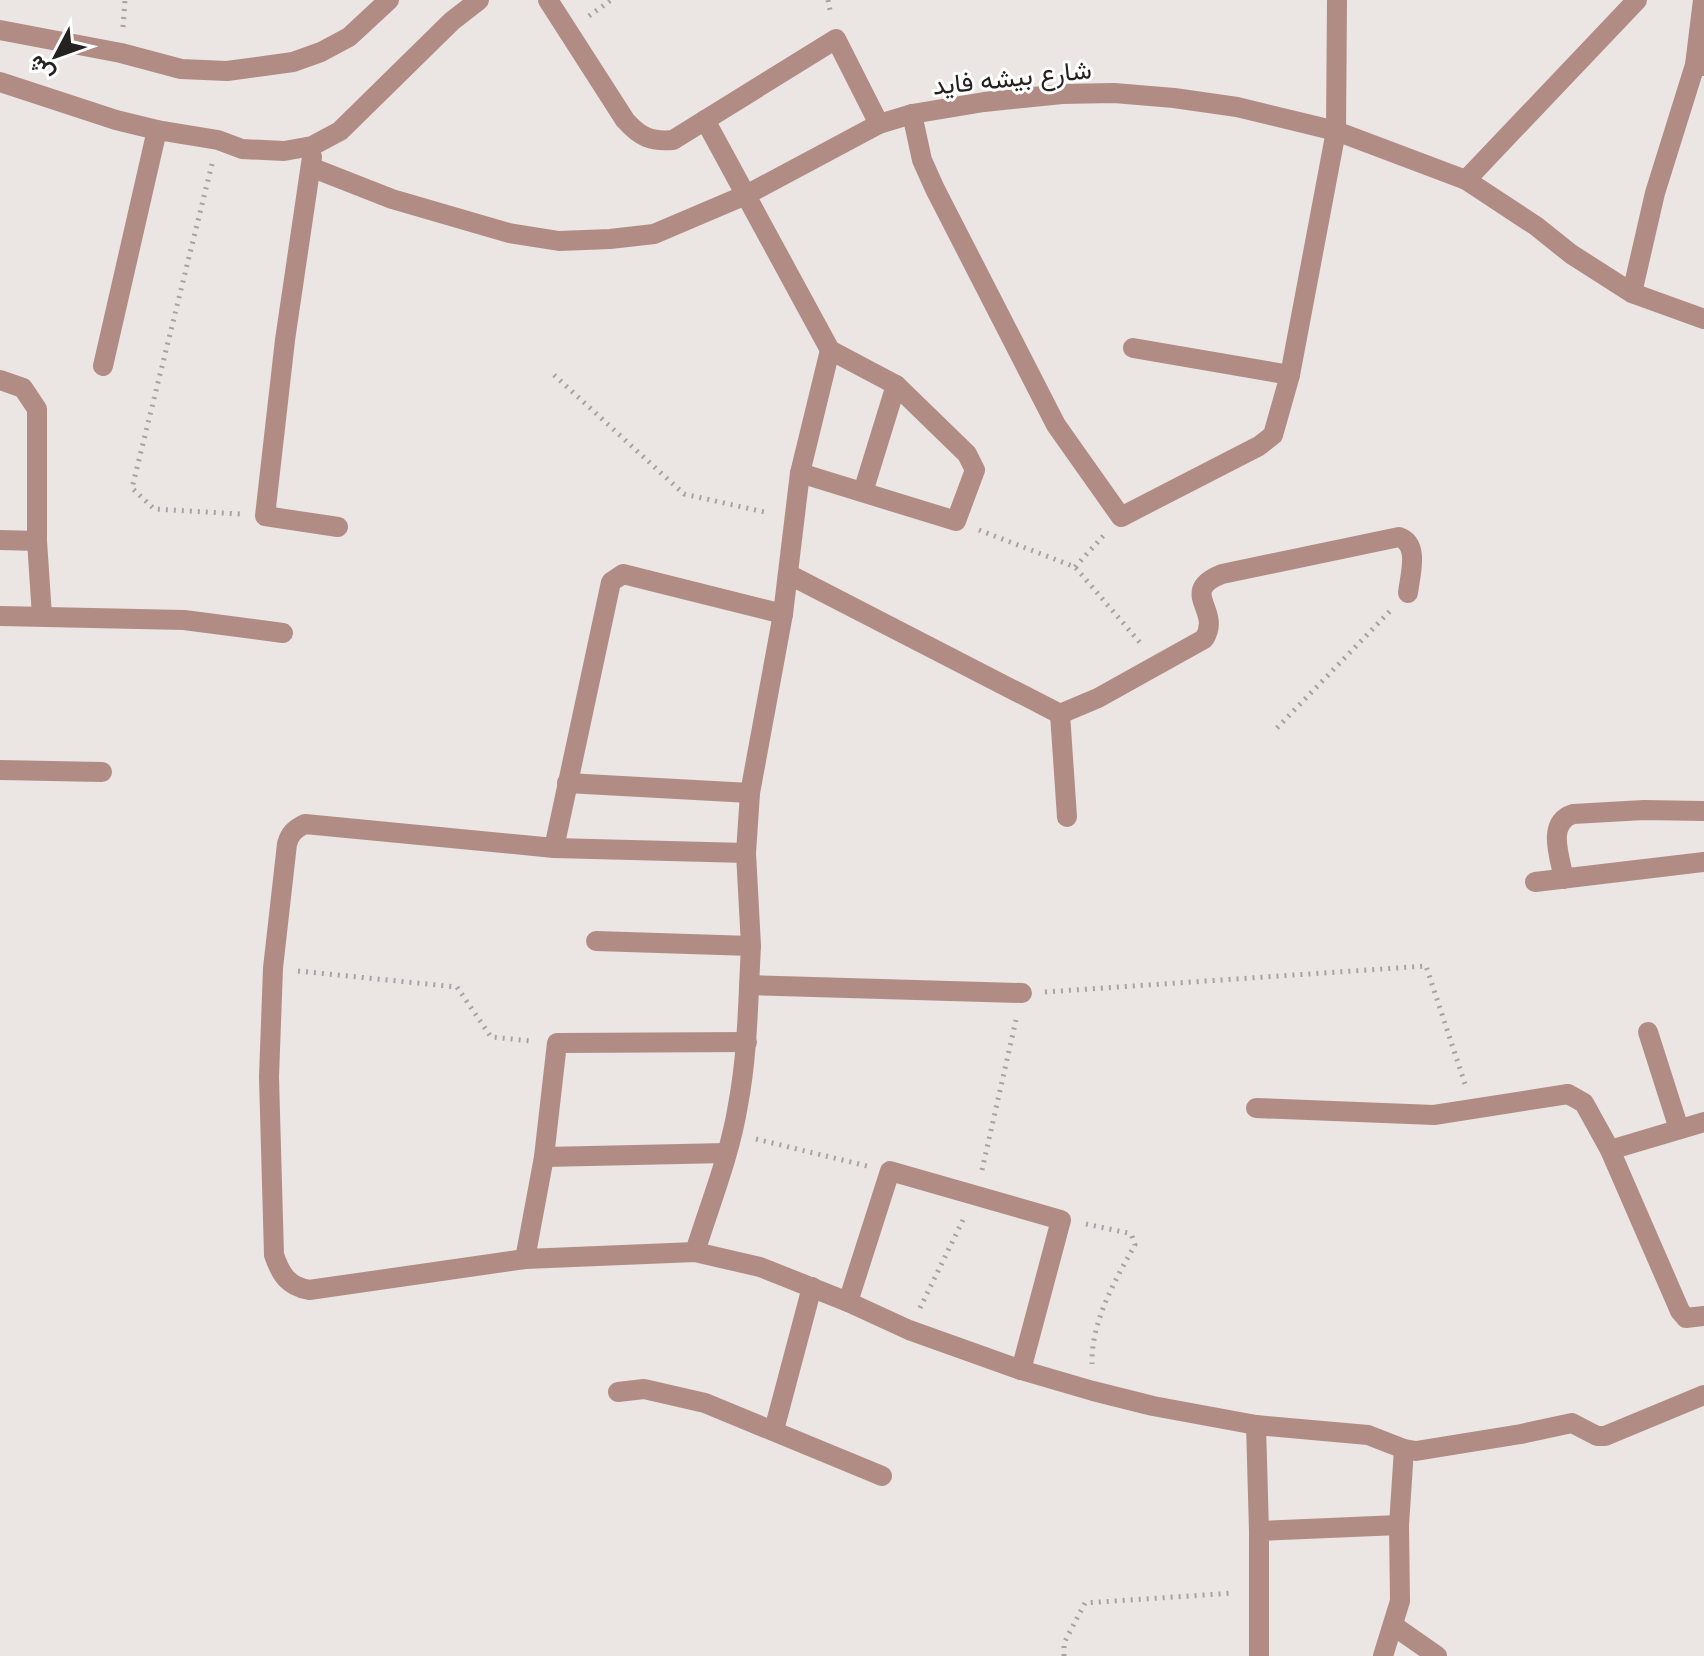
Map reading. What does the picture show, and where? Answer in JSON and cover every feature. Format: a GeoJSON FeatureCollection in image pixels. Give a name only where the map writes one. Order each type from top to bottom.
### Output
{"type":"FeatureCollection","features":[{"type":"Feature","properties":{"kind":"street"},"geometry":{"type":"LineString","coordinates":[[0,30],[121,53],[181,69],[227,71],[293,62],[321,52],[349,37],[389,0]]}},
{"type":"Feature","properties":{"kind":"street"},"geometry":{"type":"LineString","coordinates":[[448,0],[452,21]]}},
{"type":"Feature","properties":{"kind":"street"},"geometry":{"type":"LineString","coordinates":[[0,82],[116,120],[157,130],[218,140],[242,149],[284,151],[312,146],[340,131],[452,21],[479,0]]}},
{"type":"Feature","properties":{"kind":"street"},"geometry":{"type":"LineString","coordinates":[[548,0],[625,120],[641,136],[654,141],[673,140],[836,39],[879,124]]}},
{"type":"Feature","properties":{"kind":"street"},"geometry":{"type":"LineString","coordinates":[[912,114],[922,160],[935,189],[1056,425],[1121,517],[1268,440],[1276,428],[1290,375],[1336,131],[1337,0]]}},
{"type":"Feature","properties":{"kind":"street"},"geometry":{"type":"LineString","coordinates":[[1466,180],[1637,0]]}},
{"type":"Feature","properties":{"kind":"street"},"geometry":{"type":"LineString","coordinates":[[1632,293],[1655,193],[1699,66],[1703,0]]}},
{"type":"Feature","properties":{"kind":"street","name":"شارع بيشه فايد"},"geometry":{"type":"LineString","coordinates":[[313,168],[392,199],[509,233],[559,241],[654,234],[748,194],[879,124],[912,114],[1062,94],[1114,93],[1174,98],[1237,107],[1336,131],[1466,180],[1632,293],[1704,319]]}},
{"type":"Feature","properties":{"kind":"street"},"geometry":{"type":"LineString","coordinates":[[705,120],[748,194],[830,350],[896,385],[967,454],[973,463],[974,476],[956,521],[800,473]]}},
{"type":"Feature","properties":{"kind":"street"},"geometry":{"type":"LineString","coordinates":[[103,366],[157,130]]}},
{"type":"Feature","properties":{"kind":"street"},"geometry":{"type":"LineString","coordinates":[[312,146],[313,168],[285,340],[265,516],[338,527]]}},
{"type":"Feature","properties":{"kind":"street"},"geometry":{"type":"LineString","coordinates":[[1133,348],[1290,375]]}},
{"type":"Feature","properties":{"kind":"street"},"geometry":{"type":"LineString","coordinates":[[695,1252],[729,1143],[747,1042],[751,946],[746,853],[750,793],[783,614],[800,473],[830,350]]}},
{"type":"Feature","properties":{"kind":"street"},"geometry":{"type":"LineString","coordinates":[[0,380],[23,388],[37,409],[37,541],[42,616]]}},
{"type":"Feature","properties":{"kind":"street"},"geometry":{"type":"LineString","coordinates":[[863,492],[896,385]]}},
{"type":"Feature","properties":{"kind":"street"},"geometry":{"type":"LineString","coordinates":[[1060,714],[1098,698],[1204,639],[1209,623],[1200,592],[1206,580],[1222,574],[1399,537],[1408,542],[1412,551],[1408,593]]}},
{"type":"Feature","properties":{"kind":"street"},"geometry":{"type":"LineString","coordinates":[[0,540],[37,541]]}},
{"type":"Feature","properties":{"kind":"street"},"geometry":{"type":"LineString","coordinates":[[554,848],[611,582],[623,574],[783,614]]}},
{"type":"Feature","properties":{"kind":"street"},"geometry":{"type":"LineString","coordinates":[[788,574],[1060,714]]}},
{"type":"Feature","properties":{"kind":"street"},"geometry":{"type":"LineString","coordinates":[[0,616],[184,620],[283,633]]}},
{"type":"Feature","properties":{"kind":"street"},"geometry":{"type":"LineString","coordinates":[[1060,714],[1067,817]]}},
{"type":"Feature","properties":{"kind":"street"},"geometry":{"type":"LineString","coordinates":[[0,770],[102,772]]}},
{"type":"Feature","properties":{"kind":"street"},"geometry":{"type":"LineString","coordinates":[[567,783],[750,793]]}},
{"type":"Feature","properties":{"kind":"street"},"geometry":{"type":"LineString","coordinates":[[1564,879],[1556,832],[1557,823],[1563,817],[1630,811],[1704,811]]}},
{"type":"Feature","properties":{"kind":"street"},"geometry":{"type":"LineString","coordinates":[[746,853],[554,848],[305,824],[289,835],[273,968],[269,1077],[274,1255],[286,1280],[297,1288],[309,1290],[525,1259],[695,1252],[760,1267],[909,1330],[1021,1370],[1093,1391],[1153,1406],[1256,1425],[1368,1435],[1404,1449],[1434,1449],[1572,1423],[1597,1436],[1605,1436],[1704,1395]]}},
{"type":"Feature","properties":{"kind":"street"},"geometry":{"type":"LineString","coordinates":[[1535,882],[1704,862]]}},
{"type":"Feature","properties":{"kind":"street"},"geometry":{"type":"LineString","coordinates":[[596,941],[751,946]]}},
{"type":"Feature","properties":{"kind":"street"},"geometry":{"type":"LineString","coordinates":[[749,985],[1022,993]]}},
{"type":"Feature","properties":{"kind":"street"},"geometry":{"type":"LineString","coordinates":[[1648,1032],[1679,1129]]}},
{"type":"Feature","properties":{"kind":"street"},"geometry":{"type":"LineString","coordinates":[[525,1259],[544,1157],[557,1043],[747,1042]]}},
{"type":"Feature","properties":{"kind":"street"},"geometry":{"type":"LineString","coordinates":[[1256,1108],[1434,1115],[1568,1094],[1584,1103],[1610,1150],[1680,1311],[1686,1318],[1704,1316]]}},
{"type":"Feature","properties":{"kind":"street"},"geometry":{"type":"LineString","coordinates":[[1610,1150],[1704,1122]]}},
{"type":"Feature","properties":{"kind":"street"},"geometry":{"type":"LineString","coordinates":[[544,1157],[729,1143]]}},
{"type":"Feature","properties":{"kind":"street"},"geometry":{"type":"LineString","coordinates":[[848,1302],[890,1171],[1061,1220],[1021,1370]]}},
{"type":"Feature","properties":{"kind":"street"},"geometry":{"type":"LineString","coordinates":[[774,1430],[812,1287]]}},
{"type":"Feature","properties":{"kind":"street"},"geometry":{"type":"LineString","coordinates":[[618,1392],[644,1389],[671,1393],[727,1410],[882,1476]]}},
{"type":"Feature","properties":{"kind":"street"},"geometry":{"type":"LineString","coordinates":[[1256,1425],[1259,1656]]}},
{"type":"Feature","properties":{"kind":"street"},"geometry":{"type":"LineString","coordinates":[[1383,1656],[1400,1601],[1399,1525],[1404,1449]]}},
{"type":"Feature","properties":{"kind":"street"},"geometry":{"type":"LineString","coordinates":[[1259,1531],[1399,1525]]}},
{"type":"Feature","properties":{"kind":"street"},"geometry":{"type":"LineString","coordinates":[[1394,1626],[1437,1656]]}},
{"type":"Feature","properties":{"kind":"path"},"geometry":{"type":"LineString","coordinates":[[218,140],[132,488],[154,509],[265,516]]}},
{"type":"Feature","properties":{"kind":"path"},"geometry":{"type":"LineString","coordinates":[[554,375],[684,494],[793,519]]}},
{"type":"Feature","properties":{"kind":"path"},"geometry":{"type":"LineString","coordinates":[[1075,567],[1121,517]]}},
{"type":"Feature","properties":{"kind":"path"},"geometry":{"type":"LineString","coordinates":[[956,521],[1075,567],[1158,664]]}},
{"type":"Feature","properties":{"kind":"path"},"geometry":{"type":"LineString","coordinates":[[1277,728],[1408,593]]}},
{"type":"Feature","properties":{"kind":"path"},"geometry":{"type":"LineString","coordinates":[[909,1330],[976,1195],[1022,993],[1426,966],[1473,1108]]}},
{"type":"Feature","properties":{"kind":"path"},"geometry":{"type":"LineString","coordinates":[[273,968],[457,987],[491,1037],[557,1043]]}},
{"type":"Feature","properties":{"kind":"path"},"geometry":{"type":"LineString","coordinates":[[729,1143],[890,1171]]}},
{"type":"Feature","properties":{"kind":"path"},"geometry":{"type":"LineString","coordinates":[[1061,1220],[1123,1232],[1134,1240],[1135,1245],[1111,1287],[1100,1320],[1092,1357],[1093,1391]]}},
{"type":"Feature","properties":{"kind":"path"},"geometry":{"type":"LineString","coordinates":[[1064,1656],[1064,1643],[1085,1603],[1258,1591]]}}]}
